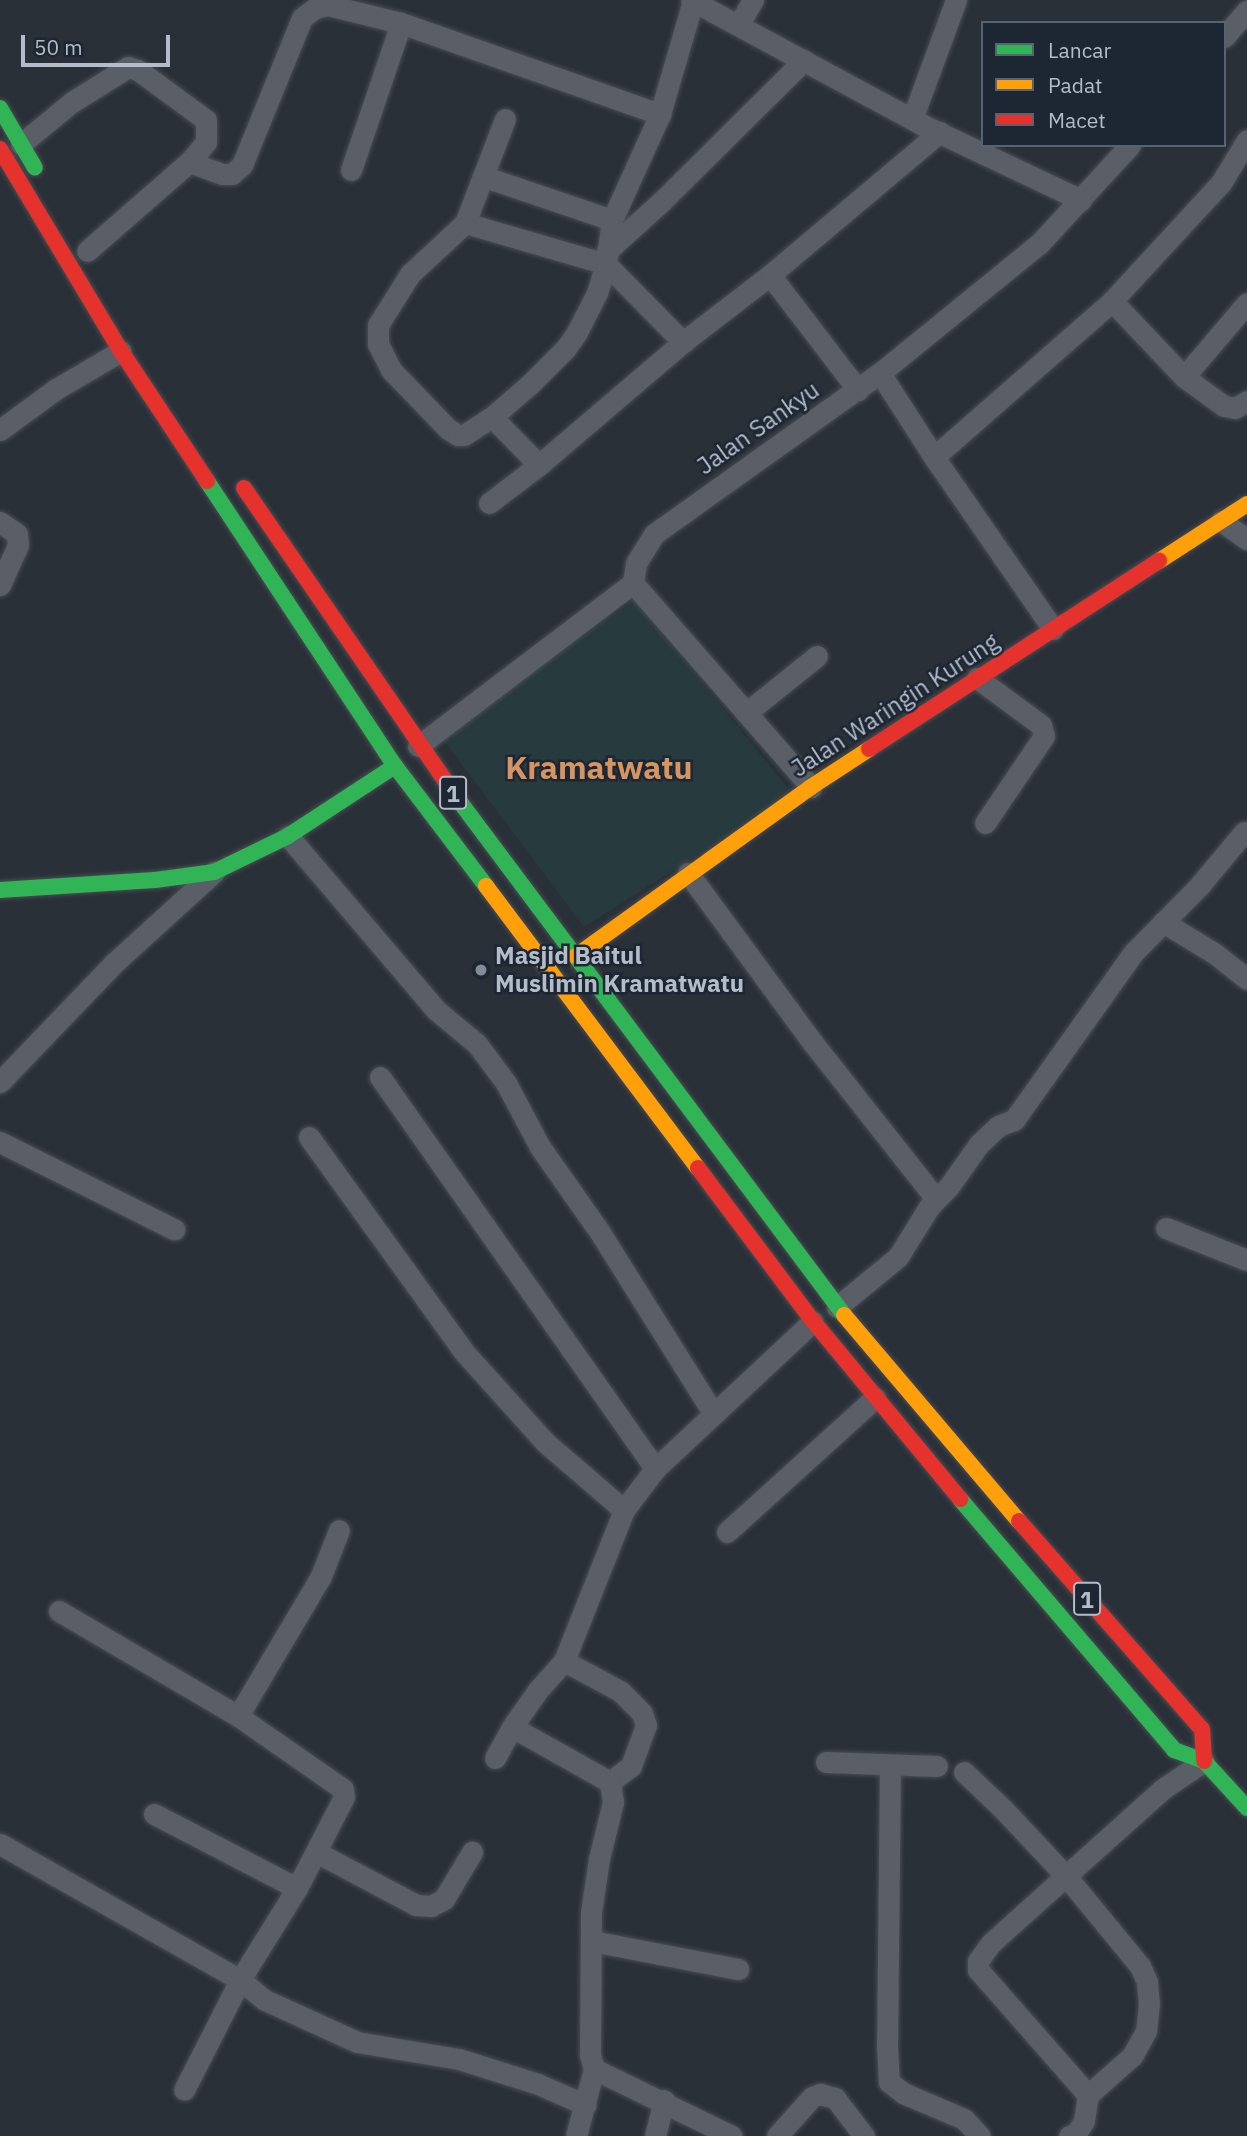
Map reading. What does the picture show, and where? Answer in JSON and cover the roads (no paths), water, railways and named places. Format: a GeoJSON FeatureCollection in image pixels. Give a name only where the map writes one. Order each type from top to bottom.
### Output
{"type":"FeatureCollection","features":[{"type":"Feature","properties":{"kind":"main road","name":"1"},"geometry":{"type":"LineString","coordinates":[[0,108],[10,147],[121,351],[395,766],[813,1321],[875,1398],[1174,1750],[1204,1761],[1247,1808]]}},
{"type":"Feature","properties":{"kind":"main road","name":"1"},"geometry":{"type":"LineString","coordinates":[[10,147],[47,188]]}},
{"type":"Feature","properties":{"kind":"main road","name":"1"},"geometry":{"type":"LineString","coordinates":[[233,471],[418,746],[837,1307],[939,1429],[1202,1730],[1204,1761]]}},
{"type":"Feature","properties":{"kind":"main road","name":"Jalan Waringin Kurung"},"geometry":{"type":"LineString","coordinates":[[576,956],[811,787],[1247,504]]}},
{"type":"Feature","properties":{"kind":"main road"},"geometry":{"type":"LineString","coordinates":[[0,890],[155,880],[214,872],[288,836],[395,766]]}},
{"type":"Feature","properties":{"kind":"street"},"geometry":{"type":"LineString","coordinates":[[739,24],[753,0]]}},
{"type":"Feature","properties":{"kind":"street"},"geometry":{"type":"LineString","coordinates":[[912,119],[956,0]]}},
{"type":"Feature","properties":{"kind":"street"},"geometry":{"type":"LineString","coordinates":[[505,119],[485,177],[465,223],[410,274],[378,325],[378,344],[392,371],[448,429],[464,435],[492,417],[566,348],[597,293],[612,220],[660,114],[692,1],[912,119],[1081,200]]}},
{"type":"Feature","properties":{"kind":"street"},"geometry":{"type":"LineString","coordinates":[[189,162],[222,174],[232,174],[242,165],[252,147],[302,18],[315,8],[328,5],[401,23],[660,114]]}},
{"type":"Feature","properties":{"kind":"street"},"geometry":{"type":"LineString","coordinates":[[1226,35],[1247,10]]}},
{"type":"Feature","properties":{"kind":"street"},"geometry":{"type":"LineString","coordinates":[[351,170],[401,23]]}},
{"type":"Feature","properties":{"kind":"street"},"geometry":{"type":"LineString","coordinates":[[606,257],[804,60]]}},
{"type":"Feature","properties":{"kind":"street"},"geometry":{"type":"LineString","coordinates":[[10,147],[72,102],[128,67],[138,70],[206,120],[206,142],[189,162],[87,251]]}},
{"type":"Feature","properties":{"kind":"street"},"geometry":{"type":"LineString","coordinates":[[489,503],[539,465],[683,342],[770,275],[940,132]]}},
{"type":"Feature","properties":{"kind":"street"},"geometry":{"type":"LineString","coordinates":[[934,457],[1112,301],[1221,183],[1247,140]]}},
{"type":"Feature","properties":{"kind":"street","name":"Jalan Sankyu"},"geometry":{"type":"LineString","coordinates":[[633,583],[636,563],[654,534],[858,390],[1041,243],[1128,147]]}},
{"type":"Feature","properties":{"kind":"street"},"geometry":{"type":"LineString","coordinates":[[485,177],[612,220]]}},
{"type":"Feature","properties":{"kind":"street"},"geometry":{"type":"LineString","coordinates":[[465,223],[606,257],[683,342]]}},
{"type":"Feature","properties":{"kind":"street"},"geometry":{"type":"LineString","coordinates":[[770,275],[858,390]]}},
{"type":"Feature","properties":{"kind":"street"},"geometry":{"type":"LineString","coordinates":[[1112,301],[1184,377],[1224,406],[1235,408],[1247,401]]}},
{"type":"Feature","properties":{"kind":"street"},"geometry":{"type":"LineString","coordinates":[[1184,377],[1247,303]]}},
{"type":"Feature","properties":{"kind":"street"},"geometry":{"type":"LineString","coordinates":[[0,430],[56,389],[121,351]]}},
{"type":"Feature","properties":{"kind":"street"},"geometry":{"type":"LineString","coordinates":[[880,373],[934,457],[1053,629]]}},
{"type":"Feature","properties":{"kind":"street"},"geometry":{"type":"LineString","coordinates":[[492,417],[539,465]]}},
{"type":"Feature","properties":{"kind":"street"},"geometry":{"type":"LineString","coordinates":[[1221,521],[1247,539]]}},
{"type":"Feature","properties":{"kind":"street"},"geometry":{"type":"LineString","coordinates":[[0,522],[12,528],[18,545],[0,585]]}},
{"type":"Feature","properties":{"kind":"street"},"geometry":{"type":"LineString","coordinates":[[418,746],[633,583],[811,787]]}},
{"type":"Feature","properties":{"kind":"street"},"geometry":{"type":"LineString","coordinates":[[746,713],[817,656]]}},
{"type":"Feature","properties":{"kind":"street"},"geometry":{"type":"LineString","coordinates":[[978,678],[1041,725],[1044,736],[985,823]]}},
{"type":"Feature","properties":{"kind":"street"},"geometry":{"type":"LineString","coordinates":[[837,1307],[898,1257],[936,1199],[990,1132],[1014,1120],[1114,979],[1244,832]]}},
{"type":"Feature","properties":{"kind":"street"},"geometry":{"type":"LineString","coordinates":[[288,836],[436,1010],[477,1044],[506,1083],[540,1147],[599,1231],[714,1414]]}},
{"type":"Feature","properties":{"kind":"street"},"geometry":{"type":"LineString","coordinates":[[0,1082],[113,964],[214,872]]}},
{"type":"Feature","properties":{"kind":"street"},"geometry":{"type":"LineString","coordinates":[[688,873],[813,1043],[936,1199]]}},
{"type":"Feature","properties":{"kind":"street"},"geometry":{"type":"LineString","coordinates":[[1163,922],[1214,953],[1247,978]]}},
{"type":"Feature","properties":{"kind":"street"},"geometry":{"type":"LineString","coordinates":[[380,1077],[655,1469]]}},
{"type":"Feature","properties":{"kind":"street"},"geometry":{"type":"LineString","coordinates":[[309,1138],[464,1352],[546,1443],[624,1510]]}},
{"type":"Feature","properties":{"kind":"street"},"geometry":{"type":"LineString","coordinates":[[0,1142],[174,1228]]}},
{"type":"Feature","properties":{"kind":"street"},"geometry":{"type":"LineString","coordinates":[[1166,1228],[1247,1260]]}},
{"type":"Feature","properties":{"kind":"street"},"geometry":{"type":"LineString","coordinates":[[495,1758],[512,1727],[538,1690],[564,1661],[624,1510],[655,1469],[813,1321]]}},
{"type":"Feature","properties":{"kind":"street"},"geometry":{"type":"LineString","coordinates":[[727,1532],[875,1398]]}},
{"type":"Feature","properties":{"kind":"street"},"geometry":{"type":"LineString","coordinates":[[238,1716],[321,1576],[339,1530]]}},
{"type":"Feature","properties":{"kind":"street"},"geometry":{"type":"LineString","coordinates":[[59,1611],[238,1716],[343,1790],[344,1797],[297,1888],[240,1980],[184,2090]]}},
{"type":"Feature","properties":{"kind":"street"},"geometry":{"type":"LineString","coordinates":[[564,1661],[620,1691],[642,1713],[646,1725],[631,1766],[610,1782]]}},
{"type":"Feature","properties":{"kind":"street"},"geometry":{"type":"LineString","coordinates":[[512,1727],[610,1782]]}},
{"type":"Feature","properties":{"kind":"street"},"geometry":{"type":"LineString","coordinates":[[1088,2095],[978,1970],[978,1961],[986,1948],[1164,1788],[1204,1761]]}},
{"type":"Feature","properties":{"kind":"street"},"geometry":{"type":"LineString","coordinates":[[826,1762],[937,1766]]}},
{"type":"Feature","properties":{"kind":"street"},"geometry":{"type":"LineString","coordinates":[[890,1765],[887,2045],[889,2082],[903,2093],[964,2119],[980,2136]]}},
{"type":"Feature","properties":{"kind":"street"},"geometry":{"type":"LineString","coordinates":[[964,1772],[1066,1876],[1140,1966],[1147,1982],[1149,2003],[1146,2031],[1132,2056],[1088,2095],[1084,2121],[1075,2135],[1069,2136]]}},
{"type":"Feature","properties":{"kind":"street"},"geometry":{"type":"LineString","coordinates":[[576,2136],[594,2069],[590,2055],[593,1899],[613,1802],[610,1782]]}},
{"type":"Feature","properties":{"kind":"street"},"geometry":{"type":"LineString","coordinates":[[154,1814],[297,1888]]}},
{"type":"Feature","properties":{"kind":"street"},"geometry":{"type":"LineString","coordinates":[[0,1844],[240,1980],[265,2000],[357,2042],[459,2059],[538,2084],[586,2105]]}},
{"type":"Feature","properties":{"kind":"street"},"geometry":{"type":"LineString","coordinates":[[316,1852],[416,1905],[430,1906],[444,1899],[472,1852]]}},
{"type":"Feature","properties":{"kind":"street"},"geometry":{"type":"LineString","coordinates":[[592,1941],[738,1969]]}},
{"type":"Feature","properties":{"kind":"street"},"geometry":{"type":"LineString","coordinates":[[594,2069],[732,2136]]}},
{"type":"Feature","properties":{"kind":"street"},"geometry":{"type":"LineString","coordinates":[[777,2136],[812,2098],[820,2094],[835,2098],[864,2136]]}},
{"type":"Feature","properties":{"kind":"street"},"geometry":{"type":"LineString","coordinates":[[655,2136],[664,2101]]}},
{"type":"Feature","properties":{"kind":"place","name":"Masjid Baitul Muslimin Kramatwatu"},"geometry":{"type":"Point","coordinates":[481,970]}},
{"type":"Feature","properties":{"kind":"district","name":"Kramatwatu"},"geometry":{"type":"Point","coordinates":[599,767]}}]}
